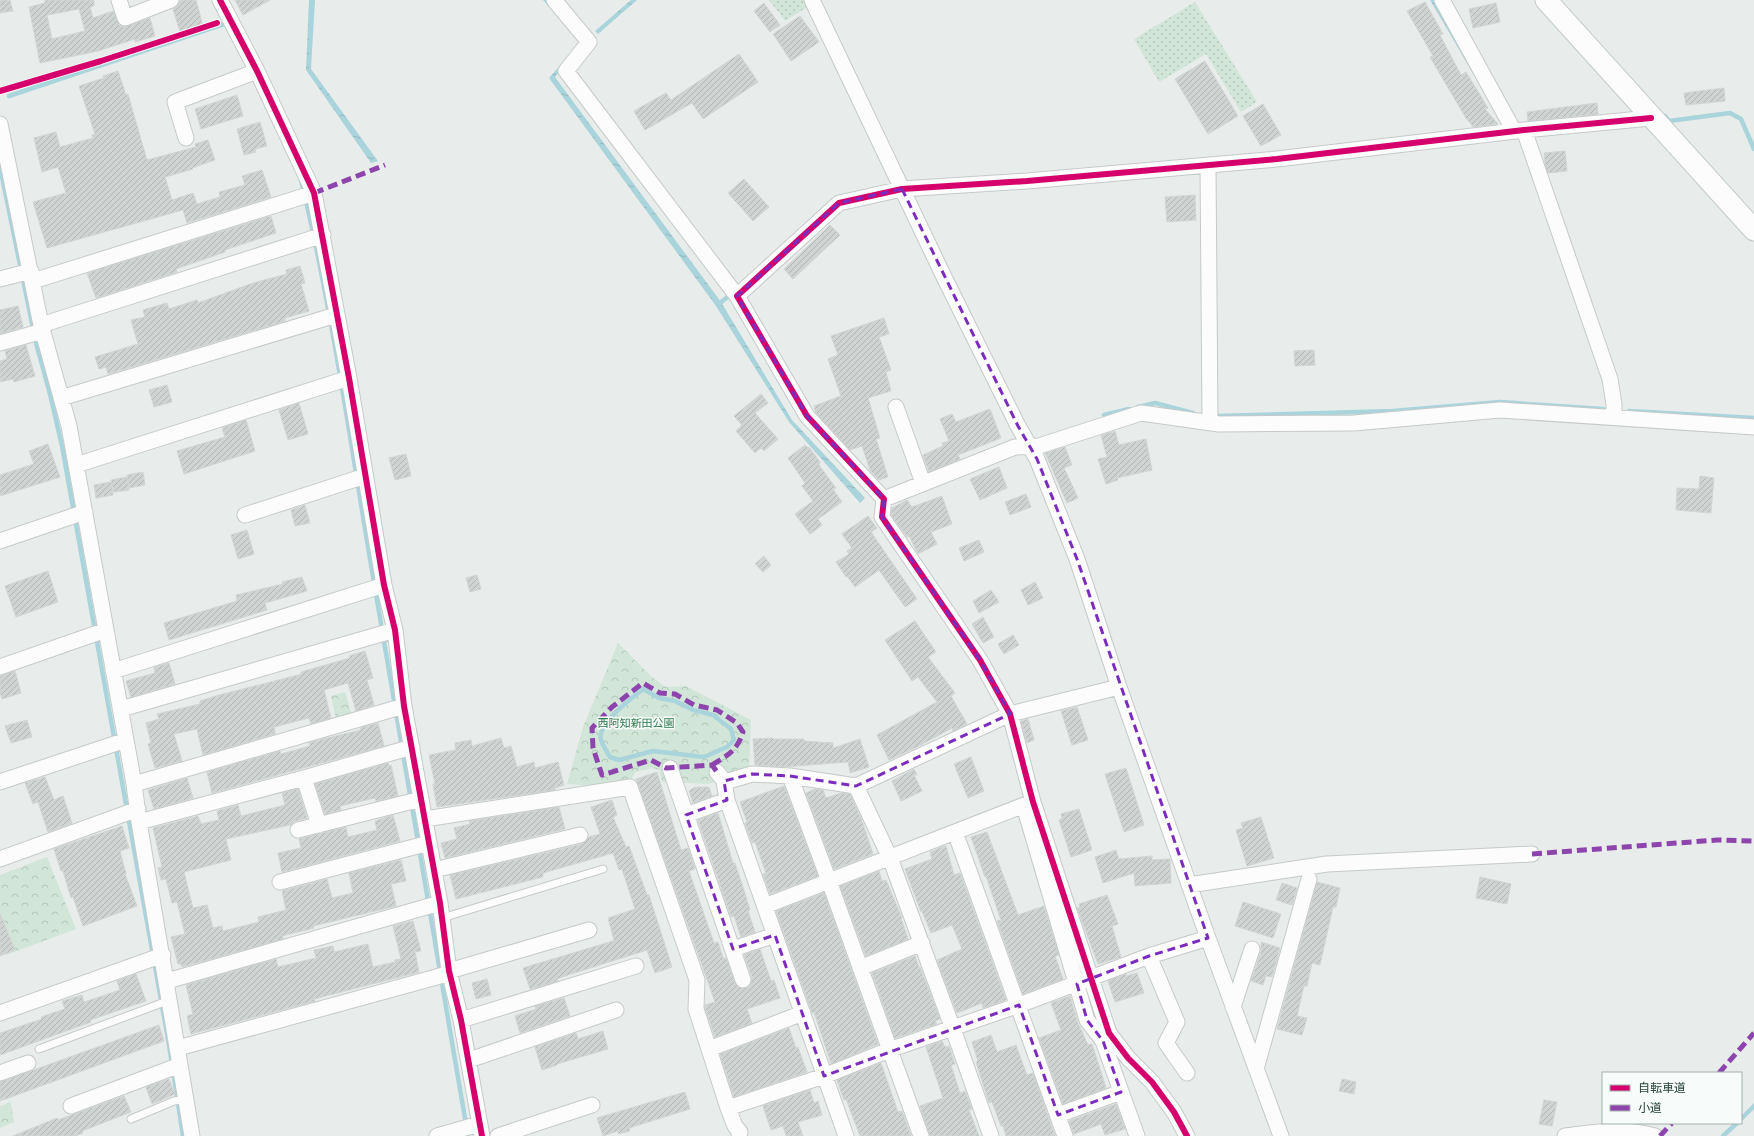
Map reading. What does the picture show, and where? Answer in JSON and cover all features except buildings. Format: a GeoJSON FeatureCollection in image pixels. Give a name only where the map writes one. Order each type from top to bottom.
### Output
{"type":"FeatureCollection","features":[{"type":"Feature","properties":{"kind":"street"},"geometry":{"type":"LineString","coordinates":[[119,0],[125,18],[171,0]]}},
{"type":"Feature","properties":{"kind":"street"},"geometry":{"type":"LineString","coordinates":[[220,0],[252,73],[313,193],[322,235],[384,584],[394,630],[404,706],[440,903],[442,918],[442,975],[461,1020],[480,1128],[463,1129],[438,1136]]}},
{"type":"Feature","properties":{"kind":"street"},"geometry":{"type":"LineString","coordinates":[[554,0],[589,42],[566,71],[737,296],[807,416],[884,499],[882,517],[980,660],[1010,714],[1028,804],[1087,1020],[1103,1041],[1137,1136]]}},
{"type":"Feature","properties":{"kind":"street"},"geometry":{"type":"LineString","coordinates":[[812,0],[944,277],[1029,446],[1037,459],[1077,559],[1189,886],[1281,1136]]}},
{"type":"Feature","properties":{"kind":"street"},"geometry":{"type":"LineString","coordinates":[[1442,0],[1519,131],[1610,379],[1614,404],[1614,417]]}},
{"type":"Feature","properties":{"kind":"street"},"geometry":{"type":"LineString","coordinates":[[1546,0],[1651,118],[1754,230]]}},
{"type":"Feature","properties":{"kind":"street"},"geometry":{"type":"LineString","coordinates":[[186,138],[175,102],[252,73]]}},
{"type":"Feature","properties":{"kind":"street"},"geometry":{"type":"LineString","coordinates":[[737,296],[839,203],[902,189],[1027,182],[1208,166],[1519,131],[1651,118]]}},
{"type":"Feature","properties":{"kind":"street"},"geometry":{"type":"LineString","coordinates":[[0,124],[38,331],[69,426],[76,465],[79,514],[99,632],[113,671],[121,709],[119,742],[134,784],[133,814],[156,957],[167,981],[164,1003],[178,1048],[175,1067],[180,1100],[192,1136]]}},
{"type":"Feature","properties":{"kind":"street"},"geometry":{"type":"LineString","coordinates":[[1208,166],[1210,423]]}},
{"type":"Feature","properties":{"kind":"street"},"geometry":{"type":"LineString","coordinates":[[0,279],[27,275],[313,193]]}},
{"type":"Feature","properties":{"kind":"street"},"geometry":{"type":"LineString","coordinates":[[0,343],[322,235]]}},
{"type":"Feature","properties":{"kind":"street"},"geometry":{"type":"LineString","coordinates":[[61,398],[336,315]]}},
{"type":"Feature","properties":{"kind":"street"},"geometry":{"type":"LineString","coordinates":[[76,465],[348,378]]}},
{"type":"Feature","properties":{"kind":"street"},"geometry":{"type":"LineString","coordinates":[[896,406],[922,483]]}},
{"type":"Feature","properties":{"kind":"street"},"geometry":{"type":"LineString","coordinates":[[884,499],[1015,446],[1039,446],[1141,413],[1219,424],[1354,423],[1500,410],[1754,427]]}},
{"type":"Feature","properties":{"kind":"street"},"geometry":{"type":"LineString","coordinates":[[245,515],[365,476]]}},
{"type":"Feature","properties":{"kind":"street"},"geometry":{"type":"LineString","coordinates":[[0,541],[79,514]]}},
{"type":"Feature","properties":{"kind":"street"},"geometry":{"type":"LineString","coordinates":[[113,671],[384,584]]}},
{"type":"Feature","properties":{"kind":"street"},"geometry":{"type":"LineString","coordinates":[[121,709],[394,630]]}},
{"type":"Feature","properties":{"kind":"street"},"geometry":{"type":"LineString","coordinates":[[0,667],[99,632]]}},
{"type":"Feature","properties":{"kind":"street"},"geometry":{"type":"LineString","coordinates":[[846,1136],[727,800],[720,776],[725,782],[752,774],[790,776],[856,786],[1010,714],[1120,687]]}},
{"type":"Feature","properties":{"kind":"street"},"geometry":{"type":"LineString","coordinates":[[134,784],[404,706]]}},
{"type":"Feature","properties":{"kind":"street"},"geometry":{"type":"LineString","coordinates":[[0,782],[119,742]]}},
{"type":"Feature","properties":{"kind":"street"},"geometry":{"type":"LineString","coordinates":[[0,858],[133,814],[304,778],[412,747]]}},
{"type":"Feature","properties":{"kind":"street"},"geometry":{"type":"LineString","coordinates":[[670,768],[743,980]]}},
{"type":"Feature","properties":{"kind":"street"},"geometry":{"type":"LineString","coordinates":[[790,776],[921,1136]]}},
{"type":"Feature","properties":{"kind":"street"},"geometry":{"type":"LineString","coordinates":[[304,778],[319,825]]}},
{"type":"Feature","properties":{"kind":"street"},"geometry":{"type":"LineString","coordinates":[[856,786],[890,858],[954,1029],[991,1136]]}},
{"type":"Feature","properties":{"kind":"street"},"geometry":{"type":"LineString","coordinates":[[425,819],[630,787],[697,980],[696,1010],[728,1108],[735,1126],[740,1132],[739,1136]]}},
{"type":"Feature","properties":{"kind":"street"},"geometry":{"type":"LineString","coordinates":[[298,830],[420,799]]}},
{"type":"Feature","properties":{"kind":"street"},"geometry":{"type":"LineString","coordinates":[[686,815],[727,800]]}},
{"type":"Feature","properties":{"kind":"street"},"geometry":{"type":"LineString","coordinates":[[765,906],[1028,804]]}},
{"type":"Feature","properties":{"kind":"street"},"geometry":{"type":"LineString","coordinates":[[1028,804],[1092,978],[1109,1033],[1128,1058],[1152,1082],[1174,1112],[1187,1136]]}},
{"type":"Feature","properties":{"kind":"street"},"geometry":{"type":"LineString","coordinates":[[955,832],[1019,1005],[1065,1136]]}},
{"type":"Feature","properties":{"kind":"street"},"geometry":{"type":"LineString","coordinates":[[434,870],[580,835]]}},
{"type":"Feature","properties":{"kind":"street"},"geometry":{"type":"LineString","coordinates":[[280,882],[429,843]]}},
{"type":"Feature","properties":{"kind":"street"},"geometry":{"type":"LineString","coordinates":[[1189,886],[1327,864],[1532,854]]}},
{"type":"Feature","properties":{"kind":"street"},"geometry":{"type":"LineString","coordinates":[[1256,1068],[1309,879]]}},
{"type":"Feature","properties":{"kind":"street"},"geometry":{"type":"LineString","coordinates":[[167,981],[440,903]]}},
{"type":"Feature","properties":{"kind":"street"},"geometry":{"type":"LineString","coordinates":[[178,1048],[442,975],[589,930]]}},
{"type":"Feature","properties":{"kind":"street"},"geometry":{"type":"LineString","coordinates":[[732,949],[775,935]]}},
{"type":"Feature","properties":{"kind":"street"},"geometry":{"type":"LineString","coordinates":[[728,1108],[824,1076],[889,1050],[954,1029],[1149,956],[1208,938]]}},
{"type":"Feature","properties":{"kind":"street"},"geometry":{"type":"LineString","coordinates":[[860,968],[922,943]]}},
{"type":"Feature","properties":{"kind":"street"},"geometry":{"type":"LineString","coordinates":[[1233,1006],[1252,949]]}},
{"type":"Feature","properties":{"kind":"street"},"geometry":{"type":"LineString","coordinates":[[1149,956],[1177,1022],[1166,1043],[1187,1073]]}},
{"type":"Feature","properties":{"kind":"street"},"geometry":{"type":"LineString","coordinates":[[0,1013],[156,957]]}},
{"type":"Feature","properties":{"kind":"street"},"geometry":{"type":"LineString","coordinates":[[461,1020],[636,966]]}},
{"type":"Feature","properties":{"kind":"street"},"geometry":{"type":"LineString","coordinates":[[469,1060],[616,1010]]}},
{"type":"Feature","properties":{"kind":"street"},"geometry":{"type":"LineString","coordinates":[[709,1049],[803,1013]]}},
{"type":"Feature","properties":{"kind":"street"},"geometry":{"type":"LineString","coordinates":[[0,1073],[28,1062]]}},
{"type":"Feature","properties":{"kind":"street"},"geometry":{"type":"LineString","coordinates":[[71,1106],[175,1067]]}},
{"type":"Feature","properties":{"kind":"street"},"geometry":{"type":"LineString","coordinates":[[1058,1115],[1121,1092]]}},
{"type":"Feature","properties":{"kind":"street"},"geometry":{"type":"LineString","coordinates":[[498,1136],[592,1105]]}},
{"type":"Feature","properties":{"kind":"street"},"geometry":{"type":"LineString","coordinates":[[1565,1136],[1620,1130],[1640,1132],[1655,1136]]}},
{"type":"Feature","properties":{"kind":"lane"},"geometry":{"type":"LineString","coordinates":[[442,918],[603,869]]}},
{"type":"Feature","properties":{"kind":"lane"},"geometry":{"type":"LineString","coordinates":[[39,1049],[164,1003]]}},
{"type":"Feature","properties":{"kind":"lane"},"geometry":{"type":"LineString","coordinates":[[131,1119],[180,1100]]}},
{"type":"Feature","properties":{"kind":"highlighted area"},"geometry":{"type":"Polygon","coordinates":[[[902,189],[1018,426],[1037,459],[1077,559],[1208,938],[1149,956],[1077,984],[1087,1020],[1103,1041],[1121,1092],[1058,1115],[1019,1005],[824,1076],[775,935],[733,949],[686,815],[727,800],[724,781],[752,774],[790,776],[856,786],[1010,714],[980,660],[882,517],[884,499],[807,416],[737,296],[839,203],[902,189]]]}},
{"type":"Feature","properties":{"kind":"green space"},"geometry":{"type":"Polygon","coordinates":[[[769,0],[806,0],[809,6],[785,21],[769,0]]]}},
{"type":"Feature","properties":{"kind":"green space"},"geometry":{"type":"Polygon","coordinates":[[[1195,2],[1257,102],[1241,112],[1206,54],[1159,82],[1134,39],[1195,2]]]}},
{"type":"Feature","properties":{"kind":"green space","name":"西阿知新田公園"},"geometry":{"type":"Polygon","coordinates":[[[618,643],[652,677],[666,687],[686,686],[751,720],[749,769],[730,778],[708,784],[662,782],[659,770],[653,768],[635,772],[629,784],[595,786],[567,784],[583,727],[618,643]]]}},
{"type":"Feature","properties":{"kind":"green space"},"geometry":{"type":"Polygon","coordinates":[[[345,692],[352,715],[336,719],[331,696],[345,692]]]}},
{"type":"Feature","properties":{"kind":"green space"},"geometry":{"type":"Polygon","coordinates":[[[47,857],[76,929],[6,955],[0,940],[0,875],[47,857]]]}},
{"type":"Feature","properties":{"kind":"green space"},"geometry":{"type":"Polygon","coordinates":[[[11,1102],[14,1122],[0,1128],[0,1106],[11,1102]]]}},
{"type":"Feature","properties":{"kind":"water"},"geometry":{"type":"Polygon","coordinates":[[[309,0],[315,0],[311,69],[378,161],[371,163],[306,70],[309,0]]]}},
{"type":"Feature","properties":{"kind":"water"},"geometry":{"type":"Polygon","coordinates":[[[543,0],[550,0],[585,43],[555,77],[721,302],[792,420],[865,498],[860,503],[789,422],[716,306],[549,78],[580,43],[543,0]]]}},
{"type":"Feature","properties":{"kind":"water"},"geometry":{"type":"Polygon","coordinates":[[[631,0],[637,0],[598,34],[595,31],[631,0]]]}},
{"type":"Feature","properties":{"kind":"water"},"geometry":{"type":"Polygon","coordinates":[[[1430,0],[1437,0],[1502,123],[1430,0]]]}},
{"type":"Feature","properties":{"kind":"waterway"},"geometry":{"type":"LineString","coordinates":[[9,96],[227,23]]}},
{"type":"Feature","properties":{"kind":"waterway"},"geometry":{"type":"LineString","coordinates":[[1665,116],[1669,121],[1730,113],[1741,119],[1754,149]]}},
{"type":"Feature","properties":{"kind":"waterway"},"geometry":{"type":"LineString","coordinates":[[0,167],[36,343],[62,446],[169,1045],[183,1136]]}},
{"type":"Feature","properties":{"kind":"waterway"},"geometry":{"type":"LineString","coordinates":[[301,180],[312,227],[339,369],[468,1136]]}},
{"type":"Feature","properties":{"kind":"waterway"},"geometry":{"type":"LineString","coordinates":[[719,304],[731,294]]}},
{"type":"Feature","properties":{"kind":"waterway"},"geometry":{"type":"LineString","coordinates":[[1217,416],[1393,411],[1500,402],[1603,409]]}},
{"type":"Feature","properties":{"kind":"waterway"},"geometry":{"type":"LineString","coordinates":[[1138,407],[1155,403],[1193,413]]}},
{"type":"Feature","properties":{"kind":"waterway"},"geometry":{"type":"LineString","coordinates":[[1104,415],[1129,409]]}},
{"type":"Feature","properties":{"kind":"waterway"},"geometry":{"type":"LineString","coordinates":[[1629,411],[1754,418]]}},
{"type":"Feature","properties":{"kind":"waterway"},"geometry":{"type":"LineString","coordinates":[[643,689],[659,698],[675,701],[693,710],[713,715],[731,729],[734,740],[727,747],[704,757],[653,751],[619,760],[610,757],[601,740],[601,734],[604,727],[609,719],[623,705],[643,689]]}},
{"type":"Feature","properties":{"kind":"waterway"},"geometry":{"type":"LineString","coordinates":[[1742,1118],[1754,1106]]}},
{"type":"Feature","properties":{"kind":"waterway"},"geometry":{"type":"LineString","coordinates":[[1723,1136],[1736,1124]]}},
{"type":"Feature","properties":{"kind":"marked path"},"geometry":{"type":"LineString","coordinates":[[314,193],[385,165]]}},
{"type":"Feature","properties":{"kind":"marked path"},"geometry":{"type":"LineString","coordinates":[[712,765],[731,752],[738,744],[743,732],[737,723],[717,710],[694,705],[675,694],[660,693],[643,683],[612,707],[592,728],[593,748],[602,775],[651,760],[666,768],[712,765],[717,772]]}},
{"type":"Feature","properties":{"kind":"marked path"},"geometry":{"type":"LineString","coordinates":[[1532,854],[1717,840],[1754,841]]}},
{"type":"Feature","properties":{"kind":"marked path"},"geometry":{"type":"LineString","coordinates":[[1720,1072],[1754,1033]]}},
{"type":"Feature","properties":{"kind":"marked path"},"geometry":{"type":"LineString","coordinates":[[1660,1136],[1671,1124]]}},
{"type":"Feature","properties":{"kind":"cycle path"},"geometry":{"type":"LineString","coordinates":[[220,0],[257,71],[314,193],[349,378],[384,585],[395,630],[404,706],[440,903],[449,971],[461,1020],[482,1136]]}},
{"type":"Feature","properties":{"kind":"cycle path"},"geometry":{"type":"LineString","coordinates":[[0,91],[101,61],[217,23]]}},
{"type":"Feature","properties":{"kind":"cycle path"},"geometry":{"type":"LineString","coordinates":[[1187,1136],[1174,1112],[1152,1082],[1128,1058],[1109,1033],[1033,802],[1010,714],[980,660],[882,517],[884,499],[807,416],[737,296],[839,203],[902,189],[1027,181],[1277,159],[1524,130],[1651,118]]}}]}
